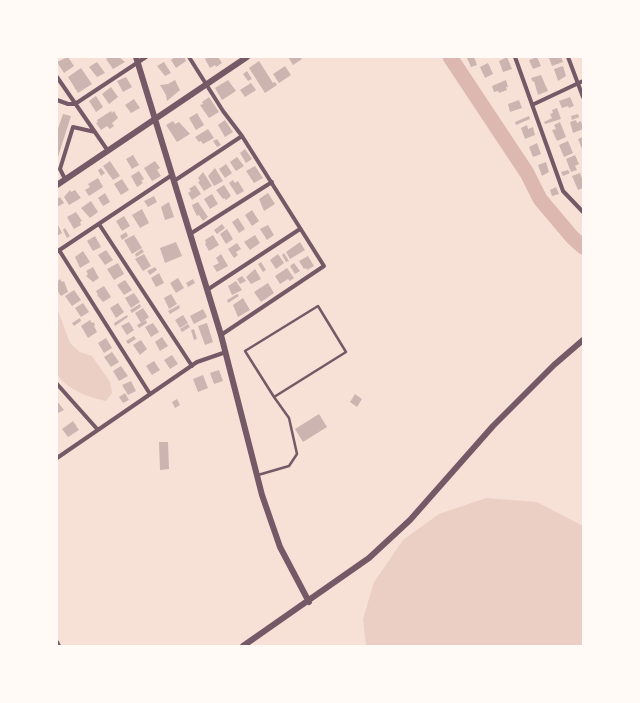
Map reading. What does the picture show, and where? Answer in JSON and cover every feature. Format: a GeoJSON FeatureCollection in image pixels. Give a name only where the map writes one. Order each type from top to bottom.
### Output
{"type":"FeatureCollection","features":[{"type":"Feature","properties":{"kind":"street"},"geometry":{"type":"LineString","coordinates":[[57,100],[68,104],[75,104],[137,60],[146,57]]}},
{"type":"Feature","properties":{"kind":"street"},"geometry":{"type":"LineString","coordinates":[[189,57],[272,182],[324,266],[221,335]]}},
{"type":"Feature","properties":{"kind":"street"},"geometry":{"type":"LineString","coordinates":[[57,185],[247,57]]}},
{"type":"Feature","properties":{"kind":"street"},"geometry":{"type":"LineString","coordinates":[[515,57],[563,191],[583,212]]}},
{"type":"Feature","properties":{"kind":"street"},"geometry":{"type":"LineString","coordinates":[[568,57],[583,97]]}},
{"type":"Feature","properties":{"kind":"street"},"geometry":{"type":"LineString","coordinates":[[137,60],[208,290],[226,352],[257,475],[280,548],[309,602]]}},
{"type":"Feature","properties":{"kind":"street"},"geometry":{"type":"LineString","coordinates":[[57,77],[108,150]]}},
{"type":"Feature","properties":{"kind":"street"},"geometry":{"type":"LineString","coordinates":[[532,105],[583,81]]}},
{"type":"Feature","properties":{"kind":"street"},"geometry":{"type":"LineString","coordinates":[[65,180],[58,171],[73,128],[95,132]]}},
{"type":"Feature","properties":{"kind":"street"},"geometry":{"type":"LineString","coordinates":[[150,394],[58,251],[242,136]]}},
{"type":"Feature","properties":{"kind":"street"},"geometry":{"type":"LineString","coordinates":[[190,234],[272,182]]}},
{"type":"Feature","properties":{"kind":"street"},"geometry":{"type":"LineString","coordinates":[[99,224],[192,366]]}},
{"type":"Feature","properties":{"kind":"street"},"geometry":{"type":"LineString","coordinates":[[208,290],[300,229]]}},
{"type":"Feature","properties":{"kind":"street"},"geometry":{"type":"LineString","coordinates":[[243,646],[309,602],[370,558],[410,520],[493,426],[554,365],[583,340]]}},
{"type":"Feature","properties":{"kind":"street"},"geometry":{"type":"LineString","coordinates":[[57,458],[192,366],[208,357],[226,352]]}},
{"type":"Feature","properties":{"kind":"street"},"geometry":{"type":"LineString","coordinates":[[57,384],[98,430]]}},
{"type":"Feature","properties":{"kind":"street"},"geometry":{"type":"LineString","coordinates":[[57,642],[59,646]]}},
{"type":"Feature","properties":{"kind":"lane"},"geometry":{"type":"LineString","coordinates":[[257,475],[289,466],[297,454],[288,418],[274,397],[246,351],[318,306],[346,352],[274,397]]}},
{"type":"Feature","properties":{"kind":"shaded area"},"geometry":{"type":"Polygon","coordinates":[[[57,308],[70,343],[80,352],[92,356],[110,382],[112,393],[106,401],[85,395],[72,389],[61,380],[57,374],[57,308]]]}},
{"type":"Feature","properties":{"kind":"shaded area"},"geometry":{"type":"Polygon","coordinates":[[[486,498],[537,502],[583,526],[583,646],[366,646],[363,619],[374,582],[403,540],[439,514],[486,498]]]}},
{"type":"Feature","properties":{"kind":"building"},"geometry":{"type":"Polygon","coordinates":[[[68,57],[74,66],[64,73],[57,62],[68,57]]]}},
{"type":"Feature","properties":{"kind":"building"},"geometry":{"type":"Polygon","coordinates":[[[109,57],[119,57],[125,62],[113,69],[106,59],[109,57]]]}},
{"type":"Feature","properties":{"kind":"building"},"geometry":{"type":"Polygon","coordinates":[[[175,57],[184,57],[186,61],[176,68],[171,60],[175,57]]]}},
{"type":"Feature","properties":{"kind":"building"},"geometry":{"type":"Polygon","coordinates":[[[208,57],[218,57],[222,63],[216,67],[215,65],[210,68],[205,59],[208,57]]]}},
{"type":"Feature","properties":{"kind":"building"},"geometry":{"type":"Polygon","coordinates":[[[288,57],[300,57],[302,59],[293,65],[288,57]]]}},
{"type":"Feature","properties":{"kind":"building"},"geometry":{"type":"Polygon","coordinates":[[[474,57],[477,65],[471,67],[467,58],[474,57]]]}},
{"type":"Feature","properties":{"kind":"building"},"geometry":{"type":"Polygon","coordinates":[[[507,57],[512,69],[503,72],[499,61],[507,57]]]}},
{"type":"Feature","properties":{"kind":"building"},"geometry":{"type":"Polygon","coordinates":[[[537,57],[541,66],[533,69],[529,60],[537,57]]]}},
{"type":"Feature","properties":{"kind":"building"},"geometry":{"type":"Polygon","coordinates":[[[561,57],[563,62],[552,66],[549,58],[561,57]]]}},
{"type":"Feature","properties":{"kind":"building"},"geometry":{"type":"Polygon","coordinates":[[[259,61],[273,83],[275,82],[277,85],[265,93],[249,68],[259,61]]]}},
{"type":"Feature","properties":{"kind":"building"},"geometry":{"type":"Polygon","coordinates":[[[97,62],[105,73],[97,77],[89,67],[97,62]]]}},
{"type":"Feature","properties":{"kind":"building"},"geometry":{"type":"Polygon","coordinates":[[[164,62],[171,73],[165,76],[157,66],[164,62]]]}},
{"type":"Feature","properties":{"kind":"building"},"geometry":{"type":"Polygon","coordinates":[[[488,63],[493,74],[485,78],[480,67],[488,63]]]}},
{"type":"Feature","properties":{"kind":"building"},"geometry":{"type":"Polygon","coordinates":[[[285,66],[291,75],[279,83],[273,74],[285,66]]]}},
{"type":"Feature","properties":{"kind":"building"},"geometry":{"type":"Polygon","coordinates":[[[563,66],[566,76],[558,81],[554,69],[563,66]]]}},
{"type":"Feature","properties":{"kind":"building"},"geometry":{"type":"Polygon","coordinates":[[[81,68],[92,84],[78,93],[68,77],[81,68]]]}},
{"type":"Feature","properties":{"kind":"building"},"geometry":{"type":"Polygon","coordinates":[[[247,71],[252,79],[248,81],[243,74],[247,71]]]}},
{"type":"Feature","properties":{"kind":"building"},"geometry":{"type":"Polygon","coordinates":[[[541,75],[548,91],[538,95],[534,81],[533,82],[531,78],[541,75]]]}},
{"type":"Feature","properties":{"kind":"building"},"geometry":{"type":"Polygon","coordinates":[[[126,77],[132,87],[123,92],[117,81],[126,77]]]}},
{"type":"Feature","properties":{"kind":"building"},"geometry":{"type":"Polygon","coordinates":[[[175,80],[180,90],[167,101],[166,95],[160,85],[168,84],[175,80]]]}},
{"type":"Feature","properties":{"kind":"building"},"geometry":{"type":"Polygon","coordinates":[[[228,80],[236,91],[222,100],[215,88],[228,80]]]}},
{"type":"Feature","properties":{"kind":"building"},"geometry":{"type":"Polygon","coordinates":[[[506,80],[508,87],[506,87],[507,90],[499,93],[498,91],[494,92],[492,86],[506,80]]]}},
{"type":"Feature","properties":{"kind":"building"},"geometry":{"type":"Polygon","coordinates":[[[251,83],[256,90],[245,97],[240,90],[251,83]]]}},
{"type":"Feature","properties":{"kind":"building"},"geometry":{"type":"Polygon","coordinates":[[[111,87],[118,97],[109,104],[102,94],[111,87]]]}},
{"type":"Feature","properties":{"kind":"building"},"geometry":{"type":"Polygon","coordinates":[[[96,96],[103,107],[96,112],[89,101],[96,96]]]}},
{"type":"Feature","properties":{"kind":"building"},"geometry":{"type":"Polygon","coordinates":[[[209,97],[219,112],[209,118],[200,105],[203,104],[202,102],[209,97]]]}},
{"type":"Feature","properties":{"kind":"building"},"geometry":{"type":"Polygon","coordinates":[[[570,97],[574,106],[562,108],[559,101],[570,97]]]}},
{"type":"Feature","properties":{"kind":"building"},"geometry":{"type":"Polygon","coordinates":[[[134,99],[140,108],[131,113],[125,105],[134,99]]]}},
{"type":"Feature","properties":{"kind":"building"},"geometry":{"type":"Polygon","coordinates":[[[519,100],[522,108],[510,112],[508,104],[519,100]]]}},
{"type":"Feature","properties":{"kind":"building"},"geometry":{"type":"Polygon","coordinates":[[[557,108],[561,119],[545,124],[544,122],[552,118],[550,114],[553,113],[552,110],[557,108]]]}},
{"type":"Feature","properties":{"kind":"building"},"geometry":{"type":"Polygon","coordinates":[[[111,111],[112,113],[114,111],[118,118],[112,123],[114,126],[110,129],[107,126],[101,130],[96,123],[98,122],[97,120],[111,111]]]}},
{"type":"Feature","properties":{"kind":"building"},"geometry":{"type":"Polygon","coordinates":[[[197,113],[204,125],[196,130],[189,118],[197,113]]]}},
{"type":"Feature","properties":{"kind":"building"},"geometry":{"type":"Polygon","coordinates":[[[63,114],[71,116],[57,160],[57,132],[63,114]]]}},
{"type":"Feature","properties":{"kind":"building"},"geometry":{"type":"Polygon","coordinates":[[[578,114],[579,117],[572,120],[571,116],[578,114]]]}},
{"type":"Feature","properties":{"kind":"building"},"geometry":{"type":"Polygon","coordinates":[[[529,116],[530,119],[516,125],[515,122],[529,116]]]}},
{"type":"Feature","properties":{"kind":"building"},"geometry":{"type":"Polygon","coordinates":[[[225,120],[233,132],[225,137],[218,125],[225,120]]]}},
{"type":"Feature","properties":{"kind":"building"},"geometry":{"type":"Polygon","coordinates":[[[576,120],[577,123],[581,121],[583,129],[573,133],[570,122],[576,120]]]}},
{"type":"Feature","properties":{"kind":"building"},"geometry":{"type":"Polygon","coordinates":[[[173,121],[175,124],[179,122],[190,134],[177,142],[166,125],[173,121]]]}},
{"type":"Feature","properties":{"kind":"building"},"geometry":{"type":"Polygon","coordinates":[[[560,122],[566,137],[557,141],[552,130],[556,129],[554,125],[560,122]]]}},
{"type":"Feature","properties":{"kind":"building"},"geometry":{"type":"Polygon","coordinates":[[[527,125],[528,129],[533,127],[535,135],[525,139],[521,128],[527,125]]]}},
{"type":"Feature","properties":{"kind":"building"},"geometry":{"type":"Polygon","coordinates":[[[208,129],[214,138],[203,144],[201,141],[199,142],[195,137],[208,129]]]}},
{"type":"Feature","properties":{"kind":"building"},"geometry":{"type":"Polygon","coordinates":[[[583,137],[583,149],[582,149],[578,139],[583,137]]]}},
{"type":"Feature","properties":{"kind":"building"},"geometry":{"type":"Polygon","coordinates":[[[217,139],[221,145],[217,147],[213,141],[217,139]]]}},
{"type":"Feature","properties":{"kind":"building"},"geometry":{"type":"Polygon","coordinates":[[[568,141],[573,153],[564,157],[559,145],[568,141]]]}},
{"type":"Feature","properties":{"kind":"building"},"geometry":{"type":"Polygon","coordinates":[[[537,143],[541,154],[533,157],[529,147],[537,143]]]}},
{"type":"Feature","properties":{"kind":"building"},"geometry":{"type":"Polygon","coordinates":[[[245,149],[252,159],[246,163],[240,153],[245,149]]]}},
{"type":"Feature","properties":{"kind":"building"},"geometry":{"type":"Polygon","coordinates":[[[133,155],[139,165],[132,169],[126,159],[133,155]]]}},
{"type":"Feature","properties":{"kind":"building"},"geometry":{"type":"Polygon","coordinates":[[[575,155],[579,164],[575,166],[577,170],[571,172],[566,159],[575,155]]]}},
{"type":"Feature","properties":{"kind":"building"},"geometry":{"type":"Polygon","coordinates":[[[237,157],[244,166],[236,171],[230,162],[237,157]]]}},
{"type":"Feature","properties":{"kind":"building"},"geometry":{"type":"Polygon","coordinates":[[[110,161],[120,176],[113,180],[103,166],[110,161]]]}},
{"type":"Feature","properties":{"kind":"building"},"geometry":{"type":"Polygon","coordinates":[[[155,161],[160,168],[157,170],[161,176],[152,181],[144,168],[155,161]]]}},
{"type":"Feature","properties":{"kind":"building"},"geometry":{"type":"Polygon","coordinates":[[[546,162],[549,172],[542,176],[538,165],[546,162]]]}},
{"type":"Feature","properties":{"kind":"building"},"geometry":{"type":"Polygon","coordinates":[[[226,164],[232,173],[225,178],[219,169],[226,164]]]}},
{"type":"Feature","properties":{"kind":"building"},"geometry":{"type":"Polygon","coordinates":[[[255,166],[263,178],[254,183],[246,171],[255,166]]]}},
{"type":"Feature","properties":{"kind":"building"},"geometry":{"type":"Polygon","coordinates":[[[101,168],[105,173],[101,176],[98,170],[101,168]]]}},
{"type":"Feature","properties":{"kind":"building"},"geometry":{"type":"Polygon","coordinates":[[[215,168],[223,181],[214,186],[208,176],[215,168]]]}},
{"type":"Feature","properties":{"kind":"building"},"geometry":{"type":"Polygon","coordinates":[[[568,170],[570,173],[563,176],[561,172],[568,170]]]}},
{"type":"Feature","properties":{"kind":"building"},"geometry":{"type":"Polygon","coordinates":[[[139,171],[144,179],[141,181],[143,183],[137,187],[131,176],[139,171]]]}},
{"type":"Feature","properties":{"kind":"building"},"geometry":{"type":"Polygon","coordinates":[[[203,172],[212,186],[204,191],[198,182],[200,181],[198,178],[203,172]]]}},
{"type":"Feature","properties":{"kind":"building"},"geometry":{"type":"Polygon","coordinates":[[[580,173],[583,181],[583,188],[578,190],[572,176],[580,173]]]}},
{"type":"Feature","properties":{"kind":"building"},"geometry":{"type":"Polygon","coordinates":[[[98,178],[103,187],[89,196],[85,190],[90,187],[88,184],[98,178]]]}},
{"type":"Feature","properties":{"kind":"building"},"geometry":{"type":"Polygon","coordinates":[[[122,179],[129,190],[121,195],[114,184],[122,179]]]}},
{"type":"Feature","properties":{"kind":"building"},"geometry":{"type":"Polygon","coordinates":[[[233,180],[235,183],[238,181],[244,191],[237,195],[229,183],[233,180]]]}},
{"type":"Feature","properties":{"kind":"building"},"geometry":{"type":"Polygon","coordinates":[[[195,185],[201,194],[192,200],[188,193],[191,191],[189,189],[195,185]]]}},
{"type":"Feature","properties":{"kind":"building"},"geometry":{"type":"Polygon","coordinates":[[[224,185],[231,196],[226,200],[224,198],[223,199],[216,190],[224,185]]]}},
{"type":"Feature","properties":{"kind":"building"},"geometry":{"type":"Polygon","coordinates":[[[556,187],[559,194],[552,196],[550,190],[556,187]]]}},
{"type":"Feature","properties":{"kind":"building"},"geometry":{"type":"Polygon","coordinates":[[[70,190],[71,192],[75,190],[81,198],[69,205],[64,197],[70,190]]]}},
{"type":"Feature","properties":{"kind":"building"},"geometry":{"type":"Polygon","coordinates":[[[105,193],[110,202],[103,206],[98,198],[105,193]]]}},
{"type":"Feature","properties":{"kind":"building"},"geometry":{"type":"Polygon","coordinates":[[[268,193],[275,204],[264,211],[259,199],[268,193]]]}},
{"type":"Feature","properties":{"kind":"building"},"geometry":{"type":"Polygon","coordinates":[[[212,194],[218,204],[210,209],[204,199],[212,194]]]}},
{"type":"Feature","properties":{"kind":"building"},"geometry":{"type":"Polygon","coordinates":[[[154,196],[157,202],[148,207],[144,201],[154,196]]]}},
{"type":"Feature","properties":{"kind":"building"},"geometry":{"type":"Polygon","coordinates":[[[60,197],[64,203],[57,207],[57,199],[60,197]]]}},
{"type":"Feature","properties":{"kind":"building"},"geometry":{"type":"Polygon","coordinates":[[[91,201],[98,212],[90,218],[81,208],[91,201]]]}},
{"type":"Feature","properties":{"kind":"building"},"geometry":{"type":"Polygon","coordinates":[[[169,202],[174,217],[165,220],[161,207],[169,202]]]}},
{"type":"Feature","properties":{"kind":"building"},"geometry":{"type":"Polygon","coordinates":[[[198,202],[208,217],[203,221],[199,215],[197,216],[192,205],[198,202]]]}},
{"type":"Feature","properties":{"kind":"building"},"geometry":{"type":"Polygon","coordinates":[[[142,209],[149,223],[140,228],[132,215],[142,209]]]}},
{"type":"Feature","properties":{"kind":"building"},"geometry":{"type":"Polygon","coordinates":[[[252,210],[259,221],[252,226],[245,215],[252,210]]]}},
{"type":"Feature","properties":{"kind":"building"},"geometry":{"type":"Polygon","coordinates":[[[76,212],[82,221],[80,222],[81,225],[74,229],[67,217],[76,212]]]}},
{"type":"Feature","properties":{"kind":"building"},"geometry":{"type":"Polygon","coordinates":[[[124,216],[130,226],[122,231],[116,221],[124,216]]]}},
{"type":"Feature","properties":{"kind":"building"},"geometry":{"type":"Polygon","coordinates":[[[238,218],[245,229],[239,233],[232,222],[238,218]]]}},
{"type":"Feature","properties":{"kind":"building"},"geometry":{"type":"Polygon","coordinates":[[[57,223],[62,233],[57,236],[57,223]]]}},
{"type":"Feature","properties":{"kind":"building"},"geometry":{"type":"Polygon","coordinates":[[[222,224],[225,228],[217,234],[214,230],[222,224]]]}},
{"type":"Feature","properties":{"kind":"building"},"geometry":{"type":"Polygon","coordinates":[[[268,225],[274,235],[267,240],[260,229],[268,225]]]}},
{"type":"Feature","properties":{"kind":"building"},"geometry":{"type":"Polygon","coordinates":[[[65,228],[70,236],[67,238],[63,230],[65,228]]]}},
{"type":"Feature","properties":{"kind":"building"},"geometry":{"type":"Polygon","coordinates":[[[227,229],[233,239],[226,244],[220,234],[227,229]]]}},
{"type":"Feature","properties":{"kind":"building"},"geometry":{"type":"Polygon","coordinates":[[[126,232],[128,236],[122,240],[120,236],[126,232]]]}},
{"type":"Feature","properties":{"kind":"building"},"geometry":{"type":"Polygon","coordinates":[[[134,235],[142,248],[132,254],[124,240],[134,235]]]}},
{"type":"Feature","properties":{"kind":"building"},"geometry":{"type":"Polygon","coordinates":[[[213,235],[219,245],[209,251],[205,244],[205,240],[213,235]]]}},
{"type":"Feature","properties":{"kind":"building"},"geometry":{"type":"Polygon","coordinates":[[[255,235],[260,243],[250,250],[244,242],[255,235]]]}},
{"type":"Feature","properties":{"kind":"building"},"geometry":{"type":"Polygon","coordinates":[[[95,236],[101,247],[93,251],[87,241],[95,236]]]}},
{"type":"Feature","properties":{"kind":"building"},"geometry":{"type":"Polygon","coordinates":[[[176,242],[182,256],[165,263],[160,248],[176,242]]]}},
{"type":"Feature","properties":{"kind":"building"},"geometry":{"type":"Polygon","coordinates":[[[300,242],[305,250],[290,259],[286,252],[300,242]]]}},
{"type":"Feature","properties":{"kind":"building"},"geometry":{"type":"Polygon","coordinates":[[[237,243],[241,249],[236,252],[238,255],[234,258],[228,249],[237,243]]]}},
{"type":"Feature","properties":{"kind":"building"},"geometry":{"type":"Polygon","coordinates":[[[142,249],[144,252],[136,257],[135,254],[142,249]]]}},
{"type":"Feature","properties":{"kind":"building"},"geometry":{"type":"Polygon","coordinates":[[[106,250],[113,260],[105,265],[98,255],[106,250]]]}},
{"type":"Feature","properties":{"kind":"building"},"geometry":{"type":"Polygon","coordinates":[[[83,251],[90,262],[80,268],[75,257],[83,251]]]}},
{"type":"Feature","properties":{"kind":"building"},"geometry":{"type":"Polygon","coordinates":[[[284,253],[289,261],[286,262],[282,255],[284,253]]]}},
{"type":"Feature","properties":{"kind":"building"},"geometry":{"type":"Polygon","coordinates":[[[144,254],[151,266],[143,271],[135,259],[144,254]]]}},
{"type":"Feature","properties":{"kind":"building"},"geometry":{"type":"Polygon","coordinates":[[[221,254],[228,266],[217,272],[213,266],[219,263],[216,258],[221,254]]]}},
{"type":"Feature","properties":{"kind":"building"},"geometry":{"type":"Polygon","coordinates":[[[278,254],[284,263],[276,269],[270,260],[278,254]]]}},
{"type":"Feature","properties":{"kind":"building"},"geometry":{"type":"Polygon","coordinates":[[[308,256],[314,266],[307,270],[306,268],[304,269],[299,261],[308,256]]]}},
{"type":"Feature","properties":{"kind":"building"},"geometry":{"type":"Polygon","coordinates":[[[261,262],[266,270],[263,272],[258,264],[261,262]]]}},
{"type":"Feature","properties":{"kind":"building"},"geometry":{"type":"Polygon","coordinates":[[[118,263],[124,274],[114,280],[107,269],[118,263]]]}},
{"type":"Feature","properties":{"kind":"building"},"geometry":{"type":"Polygon","coordinates":[[[294,263],[300,271],[295,274],[290,266],[294,263]]]}},
{"type":"Feature","properties":{"kind":"building"},"geometry":{"type":"Polygon","coordinates":[[[93,267],[99,278],[93,282],[86,276],[88,274],[86,271],[93,267]]]}},
{"type":"Feature","properties":{"kind":"building"},"geometry":{"type":"Polygon","coordinates":[[[155,267],[157,270],[150,275],[147,271],[155,267]]]}},
{"type":"Feature","properties":{"kind":"building"},"geometry":{"type":"Polygon","coordinates":[[[287,268],[294,278],[290,281],[288,279],[280,284],[275,276],[287,268]]]}},
{"type":"Feature","properties":{"kind":"building"},"geometry":{"type":"Polygon","coordinates":[[[255,269],[261,279],[251,284],[246,277],[255,269]]]}},
{"type":"Feature","properties":{"kind":"building"},"geometry":{"type":"Polygon","coordinates":[[[159,273],[164,283],[156,287],[151,278],[159,273]]]}},
{"type":"Feature","properties":{"kind":"building"},"geometry":{"type":"Polygon","coordinates":[[[242,276],[246,281],[240,284],[237,279],[242,276]]]}},
{"type":"Feature","properties":{"kind":"building"},"geometry":{"type":"Polygon","coordinates":[[[178,278],[184,288],[176,293],[170,283],[178,278]]]}},
{"type":"Feature","properties":{"kind":"building"},"geometry":{"type":"Polygon","coordinates":[[[60,279],[62,282],[64,281],[68,292],[61,296],[57,290],[57,282],[60,279]]]}},
{"type":"Feature","properties":{"kind":"building"},"geometry":{"type":"Polygon","coordinates":[[[193,279],[195,283],[188,287],[186,283],[193,279]]]}},
{"type":"Feature","properties":{"kind":"building"},"geometry":{"type":"Polygon","coordinates":[[[125,280],[132,290],[124,295],[117,285],[125,280]]]}},
{"type":"Feature","properties":{"kind":"building"},"geometry":{"type":"Polygon","coordinates":[[[236,281],[242,290],[232,295],[228,286],[236,281]]]}},
{"type":"Feature","properties":{"kind":"building"},"geometry":{"type":"Polygon","coordinates":[[[268,283],[274,293],[261,302],[254,292],[268,283]]]}},
{"type":"Feature","properties":{"kind":"building"},"geometry":{"type":"Polygon","coordinates":[[[104,286],[111,297],[103,302],[97,295],[96,291],[104,286]]]}},
{"type":"Feature","properties":{"kind":"building"},"geometry":{"type":"Polygon","coordinates":[[[74,290],[81,300],[72,306],[65,296],[74,290]]]}},
{"type":"Feature","properties":{"kind":"building"},"geometry":{"type":"Polygon","coordinates":[[[134,293],[140,302],[131,308],[125,298],[134,293]]]}},
{"type":"Feature","properties":{"kind":"building"},"geometry":{"type":"Polygon","coordinates":[[[171,294],[177,304],[169,309],[164,298],[171,294]]]}},
{"type":"Feature","properties":{"kind":"building"},"geometry":{"type":"Polygon","coordinates":[[[237,294],[239,296],[228,303],[227,300],[237,294]]]}},
{"type":"Feature","properties":{"kind":"building"},"geometry":{"type":"Polygon","coordinates":[[[243,298],[250,310],[238,317],[233,305],[243,298]]]}},
{"type":"Feature","properties":{"kind":"building"},"geometry":{"type":"Polygon","coordinates":[[[83,303],[89,312],[81,317],[75,308],[83,303]]]}},
{"type":"Feature","properties":{"kind":"building"},"geometry":{"type":"Polygon","coordinates":[[[118,303],[124,312],[116,318],[110,308],[118,303]]]}},
{"type":"Feature","properties":{"kind":"building"},"geometry":{"type":"Polygon","coordinates":[[[140,304],[141,307],[132,313],[130,310],[140,304]]]}},
{"type":"Feature","properties":{"kind":"building"},"geometry":{"type":"Polygon","coordinates":[[[179,305],[180,308],[170,314],[168,311],[179,305]]]}},
{"type":"Feature","properties":{"kind":"building"},"geometry":{"type":"Polygon","coordinates":[[[143,308],[149,317],[141,323],[135,313],[143,308]]]}},
{"type":"Feature","properties":{"kind":"building"},"geometry":{"type":"Polygon","coordinates":[[[203,309],[207,317],[194,324],[190,316],[203,309]]]}},
{"type":"Feature","properties":{"kind":"building"},"geometry":{"type":"Polygon","coordinates":[[[127,315],[128,317],[115,326],[114,323],[127,315]]]}},
{"type":"Feature","properties":{"kind":"building"},"geometry":{"type":"Polygon","coordinates":[[[183,315],[188,323],[180,328],[175,320],[183,315]]]}},
{"type":"Feature","properties":{"kind":"building"},"geometry":{"type":"Polygon","coordinates":[[[80,318],[81,321],[74,326],[72,323],[80,318]]]}},
{"type":"Feature","properties":{"kind":"building"},"geometry":{"type":"Polygon","coordinates":[[[90,320],[92,323],[94,322],[97,332],[88,338],[81,326],[90,320]]]}},
{"type":"Feature","properties":{"kind":"building"},"geometry":{"type":"Polygon","coordinates":[[[146,320],[147,323],[139,328],[137,325],[146,320]]]}},
{"type":"Feature","properties":{"kind":"building"},"geometry":{"type":"Polygon","coordinates":[[[129,322],[134,330],[127,335],[121,326],[129,322]]]}},
{"type":"Feature","properties":{"kind":"building"},"geometry":{"type":"Polygon","coordinates":[[[153,323],[159,332],[151,337],[145,327],[153,323]]]}},
{"type":"Feature","properties":{"kind":"building"},"geometry":{"type":"Polygon","coordinates":[[[207,323],[213,342],[205,345],[198,326],[207,323]]]}},
{"type":"Feature","properties":{"kind":"building"},"geometry":{"type":"Polygon","coordinates":[[[188,324],[190,327],[182,332],[180,329],[188,324]]]}},
{"type":"Feature","properties":{"kind":"building"},"geometry":{"type":"Polygon","coordinates":[[[194,329],[197,339],[194,340],[191,330],[194,329]]]}},
{"type":"Feature","properties":{"kind":"building"},"geometry":{"type":"Polygon","coordinates":[[[134,336],[136,339],[128,344],[126,341],[134,336]]]}},
{"type":"Feature","properties":{"kind":"building"},"geometry":{"type":"Polygon","coordinates":[[[162,337],[168,346],[160,351],[155,342],[162,337]]]}},
{"type":"Feature","properties":{"kind":"building"},"geometry":{"type":"Polygon","coordinates":[[[106,338],[112,348],[104,353],[98,343],[106,338]]]}},
{"type":"Feature","properties":{"kind":"building"},"geometry":{"type":"Polygon","coordinates":[[[141,340],[147,349],[140,355],[133,345],[141,340]]]}},
{"type":"Feature","properties":{"kind":"building"},"geometry":{"type":"Polygon","coordinates":[[[112,352],[119,362],[111,367],[104,357],[112,352]]]}},
{"type":"Feature","properties":{"kind":"building"},"geometry":{"type":"Polygon","coordinates":[[[172,355],[178,364],[170,369],[164,360],[172,355]]]}},
{"type":"Feature","properties":{"kind":"building"},"geometry":{"type":"Polygon","coordinates":[[[154,361],[160,370],[152,375],[146,366],[154,361]]]}},
{"type":"Feature","properties":{"kind":"building"},"geometry":{"type":"Polygon","coordinates":[[[121,366],[128,376],[119,381],[113,371],[121,366]]]}},
{"type":"Feature","properties":{"kind":"building"},"geometry":{"type":"Polygon","coordinates":[[[219,370],[223,381],[214,384],[210,373],[219,370]]]}},
{"type":"Feature","properties":{"kind":"building"},"geometry":{"type":"Polygon","coordinates":[[[203,375],[208,388],[198,392],[193,379],[203,375]]]}},
{"type":"Feature","properties":{"kind":"building"},"geometry":{"type":"Polygon","coordinates":[[[131,381],[136,391],[128,395],[122,385],[131,381]]]}},
{"type":"Feature","properties":{"kind":"building"},"geometry":{"type":"Polygon","coordinates":[[[125,393],[129,400],[123,403],[119,397],[125,393]]]}},
{"type":"Feature","properties":{"kind":"building"},"geometry":{"type":"Polygon","coordinates":[[[355,394],[362,399],[357,407],[350,402],[355,394]]]}},
{"type":"Feature","properties":{"kind":"building"},"geometry":{"type":"Polygon","coordinates":[[[177,399],[180,405],[175,408],[172,402],[177,399]]]}},
{"type":"Feature","properties":{"kind":"building"},"geometry":{"type":"Polygon","coordinates":[[[57,401],[64,410],[58,413],[57,411],[57,401]]]}},
{"type":"Feature","properties":{"kind":"building"},"geometry":{"type":"Polygon","coordinates":[[[319,414],[327,427],[303,442],[295,429],[319,414]]]}},
{"type":"Feature","properties":{"kind":"building"},"geometry":{"type":"Polygon","coordinates":[[[73,421],[79,430],[68,437],[62,429],[73,421]]]}},
{"type":"Feature","properties":{"kind":"building"},"geometry":{"type":"Polygon","coordinates":[[[159,442],[168,442],[169,469],[160,470],[159,442]]]}},
{"type":"Feature","properties":{"kind":"waterway"},"geometry":{"type":"LineString","coordinates":[[450,57],[527,173],[540,199],[572,237],[583,247]]}}]}
